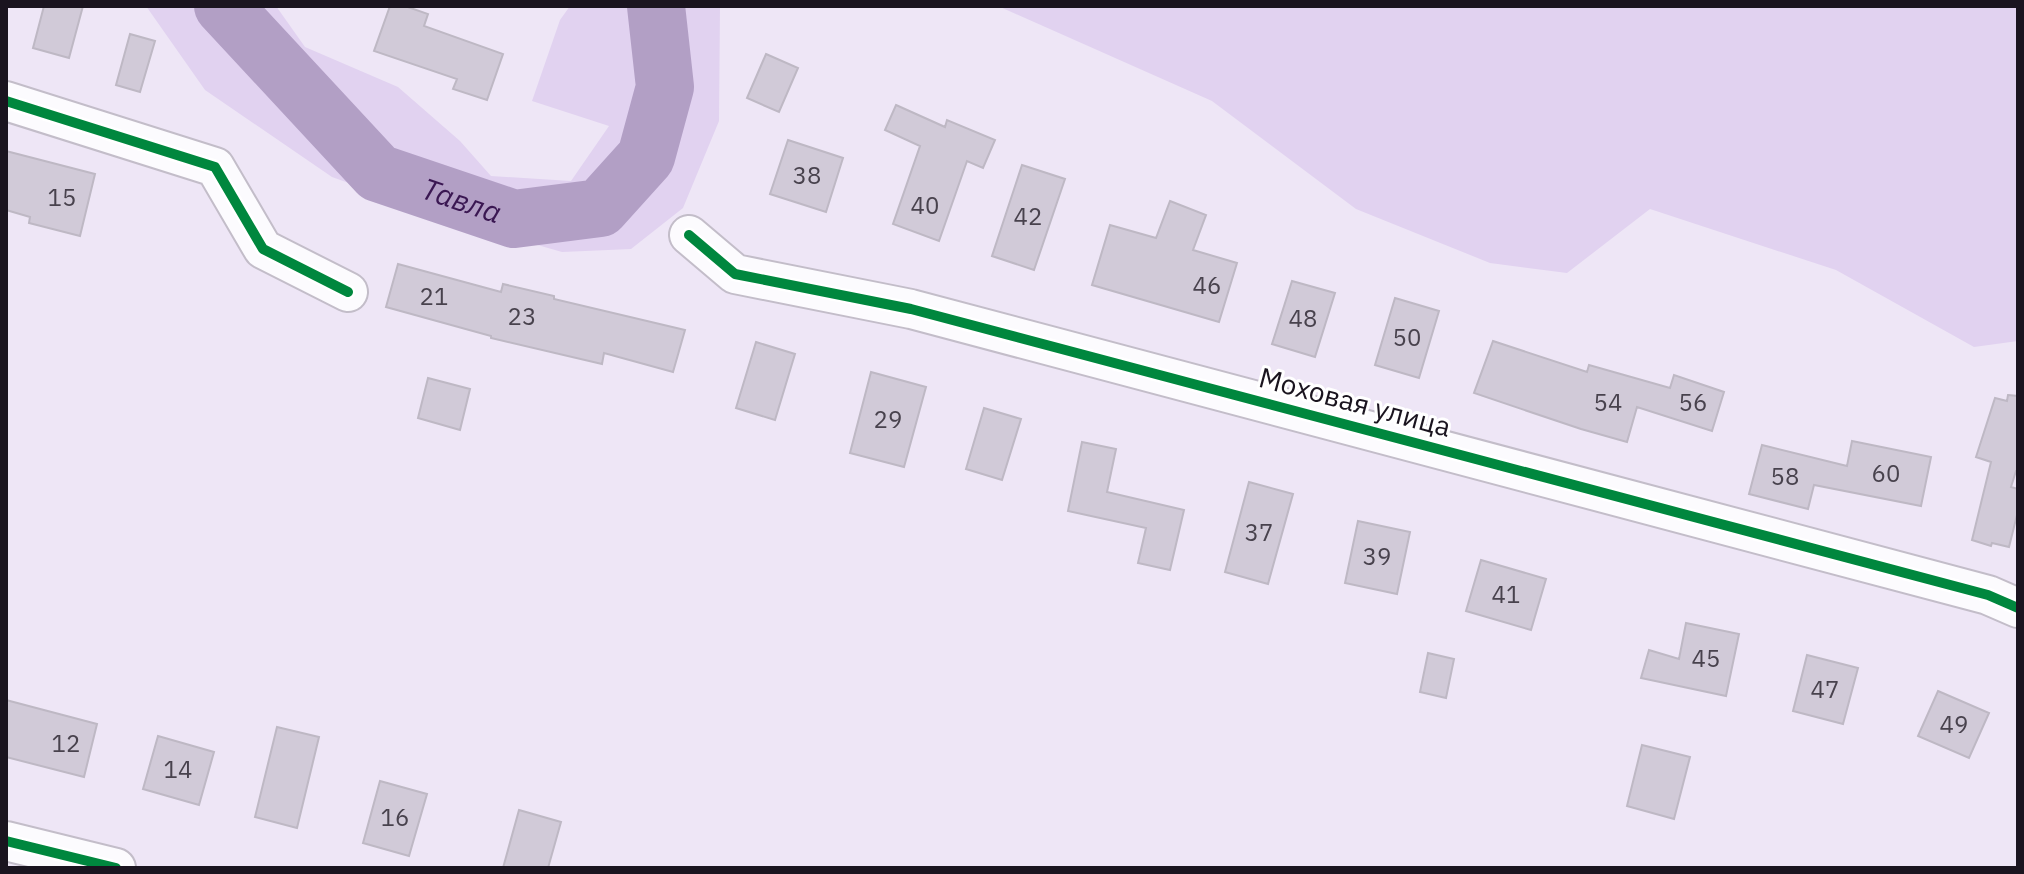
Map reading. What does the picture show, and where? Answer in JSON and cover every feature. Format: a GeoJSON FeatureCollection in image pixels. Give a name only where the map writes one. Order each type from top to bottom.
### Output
{"type":"FeatureCollection","features":[{"type":"Feature","properties":{"kind":"street"},"geometry":{"type":"LineString","coordinates":[[6,101],[215,167],[263,249],[348,292]]}},
{"type":"Feature","properties":{"kind":"street","name":"Моховая улица"},"geometry":{"type":"LineString","coordinates":[[689,235],[735,274],[942,317],[1988,595],[2018,608]]}},
{"type":"Feature","properties":{"kind":"street"},"geometry":{"type":"LineString","coordinates":[[6,841],[116,868]]}},
{"type":"Feature","properties":{"kind":"shaded area"},"geometry":{"type":"Polygon","coordinates":[[[146,6],[276,6],[305,47],[398,87],[460,141],[491,176],[571,181],[609,126],[532,101],[560,20],[570,6],[720,6],[719,121],[683,208],[631,249],[562,252],[457,222],[332,177],[205,90],[146,6]]]}},
{"type":"Feature","properties":{"kind":"shaded area"},"geometry":{"type":"Polygon","coordinates":[[[998,6],[2018,6],[2018,341],[1974,347],[1836,270],[1650,209],[1567,273],[1490,263],[1356,209],[1212,101],[998,6]]]}},
{"type":"Feature","properties":{"kind":"building"},"geometry":{"type":"Polygon","coordinates":[[[44,6],[83,6],[69,58],[33,48],[44,6]]]}},
{"type":"Feature","properties":{"kind":"building"},"geometry":{"type":"Polygon","coordinates":[[[390,6],[405,6],[428,14],[424,26],[503,54],[487,100],[453,89],[457,79],[374,51],[390,6]]]}},
{"type":"Feature","properties":{"kind":"building"},"geometry":{"type":"Polygon","coordinates":[[[130,34],[155,41],[140,92],[116,85],[130,34]]]}},
{"type":"Feature","properties":{"kind":"building"},"geometry":{"type":"Polygon","coordinates":[[[766,54],[798,68],[779,112],[747,98],[766,54]]]}},
{"type":"Feature","properties":{"kind":"building"},"geometry":{"type":"Polygon","coordinates":[[[896,105],[945,127],[947,120],[995,140],[983,168],[967,161],[939,241],[893,224],[920,146],[885,130],[896,105]]]}},
{"type":"Feature","properties":{"kind":"building"},"geometry":{"type":"Polygon","coordinates":[[[788,140],[843,158],[826,212],[770,194],[788,140]]]}},
{"type":"Feature","properties":{"kind":"building"},"geometry":{"type":"Polygon","coordinates":[[[6,151],[95,174],[80,236],[29,223],[30,217],[6,210],[6,151]]]}},
{"type":"Feature","properties":{"kind":"building"},"geometry":{"type":"Polygon","coordinates":[[[1022,165],[1065,179],[1034,270],[992,256],[1022,165]]]}},
{"type":"Feature","properties":{"kind":"building"},"geometry":{"type":"Polygon","coordinates":[[[1170,201],[1206,215],[1193,250],[1237,263],[1219,322],[1092,285],[1110,225],[1156,238],[1170,201]]]}},
{"type":"Feature","properties":{"kind":"building"},"geometry":{"type":"Polygon","coordinates":[[[398,264],[501,292],[503,284],[685,330],[673,372],[604,353],[602,364],[491,338],[386,307],[398,264]]]}},
{"type":"Feature","properties":{"kind":"building"},"geometry":{"type":"Polygon","coordinates":[[[1292,281],[1335,293],[1315,357],[1272,344],[1292,281]]]}},
{"type":"Feature","properties":{"kind":"building"},"geometry":{"type":"Polygon","coordinates":[[[1395,298],[1439,311],[1419,378],[1375,365],[1395,298]]]}},
{"type":"Feature","properties":{"kind":"building"},"geometry":{"type":"Polygon","coordinates":[[[1493,341],[1587,372],[1589,365],[1670,388],[1674,375],[1724,392],[1712,431],[1637,407],[1627,442],[1474,393],[1493,341]]]}},
{"type":"Feature","properties":{"kind":"building"},"geometry":{"type":"Polygon","coordinates":[[[756,342],[795,354],[775,420],[736,408],[756,342]]]}},
{"type":"Feature","properties":{"kind":"building"},"geometry":{"type":"Polygon","coordinates":[[[871,372],[926,387],[904,467],[850,453],[871,372]]]}},
{"type":"Feature","properties":{"kind":"building"},"geometry":{"type":"Polygon","coordinates":[[[428,378],[470,389],[460,430],[418,418],[428,378]]]}},
{"type":"Feature","properties":{"kind":"building"},"geometry":{"type":"Polygon","coordinates":[[[2008,395],[2018,396],[2018,471],[2011,487],[2018,489],[2018,511],[2009,547],[1972,540],[1991,462],[1976,457],[1995,398],[2007,401],[2008,395]]]}},
{"type":"Feature","properties":{"kind":"building"},"geometry":{"type":"Polygon","coordinates":[[[984,408],[1021,419],[1002,480],[966,469],[984,408]]]}},
{"type":"Feature","properties":{"kind":"building"},"geometry":{"type":"Polygon","coordinates":[[[1852,441],[1931,457],[1921,506],[1814,485],[1808,509],[1749,494],[1762,445],[1847,466],[1852,441]]]}},
{"type":"Feature","properties":{"kind":"building"},"geometry":{"type":"Polygon","coordinates":[[[1082,442],[1116,449],[1107,492],[1184,510],[1170,570],[1138,563],[1146,528],[1068,511],[1082,442]]]}},
{"type":"Feature","properties":{"kind":"building"},"geometry":{"type":"Polygon","coordinates":[[[1249,482],[1293,494],[1268,584],[1225,572],[1249,482]]]}},
{"type":"Feature","properties":{"kind":"building"},"geometry":{"type":"Polygon","coordinates":[[[1358,521],[1410,532],[1397,594],[1345,583],[1358,521]]]}},
{"type":"Feature","properties":{"kind":"building"},"geometry":{"type":"Polygon","coordinates":[[[1481,560],[1546,579],[1531,630],[1466,611],[1481,560]]]}},
{"type":"Feature","properties":{"kind":"building"},"geometry":{"type":"Polygon","coordinates":[[[1686,623],[1739,634],[1726,696],[1641,678],[1649,650],[1679,659],[1686,623]]]}},
{"type":"Feature","properties":{"kind":"building"},"geometry":{"type":"Polygon","coordinates":[[[1428,653],[1454,659],[1446,698],[1420,692],[1428,653]]]}},
{"type":"Feature","properties":{"kind":"building"},"geometry":{"type":"Polygon","coordinates":[[[1807,655],[1858,668],[1843,724],[1793,711],[1807,655]]]}},
{"type":"Feature","properties":{"kind":"building"},"geometry":{"type":"Polygon","coordinates":[[[1938,691],[1989,713],[1969,758],[1918,736],[1938,691]]]}},
{"type":"Feature","properties":{"kind":"building"},"geometry":{"type":"Polygon","coordinates":[[[6,700],[97,724],[84,777],[6,757],[6,700]]]}},
{"type":"Feature","properties":{"kind":"building"},"geometry":{"type":"Polygon","coordinates":[[[277,727],[319,737],[297,828],[255,817],[277,727]]]}},
{"type":"Feature","properties":{"kind":"building"},"geometry":{"type":"Polygon","coordinates":[[[158,736],[214,752],[199,805],[143,789],[158,736]]]}},
{"type":"Feature","properties":{"kind":"building"},"geometry":{"type":"Polygon","coordinates":[[[1642,745],[1690,757],[1674,819],[1627,806],[1642,745]]]}},
{"type":"Feature","properties":{"kind":"building"},"geometry":{"type":"Polygon","coordinates":[[[380,781],[427,794],[409,856],[363,843],[380,781]]]}},
{"type":"Feature","properties":{"kind":"building"},"geometry":{"type":"Polygon","coordinates":[[[519,810],[561,822],[548,868],[503,868],[519,810]]]}},
{"type":"Feature","properties":{"kind":"waterway","name":"Тавла"},"geometry":{"type":"LineString","coordinates":[[223,6],[378,173],[514,219],[600,208],[646,157],[665,87],[656,6]]}},
{"type":"Feature","properties":{"kind":"cycle path"},"geometry":{"type":"LineString","coordinates":[[6,101],[215,167],[263,249],[348,292]]}},
{"type":"Feature","properties":{"kind":"cycle path"},"geometry":{"type":"LineString","coordinates":[[689,235],[735,274],[911,309],[1988,595],[2018,608]]}},
{"type":"Feature","properties":{"kind":"cycle path"},"geometry":{"type":"LineString","coordinates":[[6,841],[116,868]]}}]}
